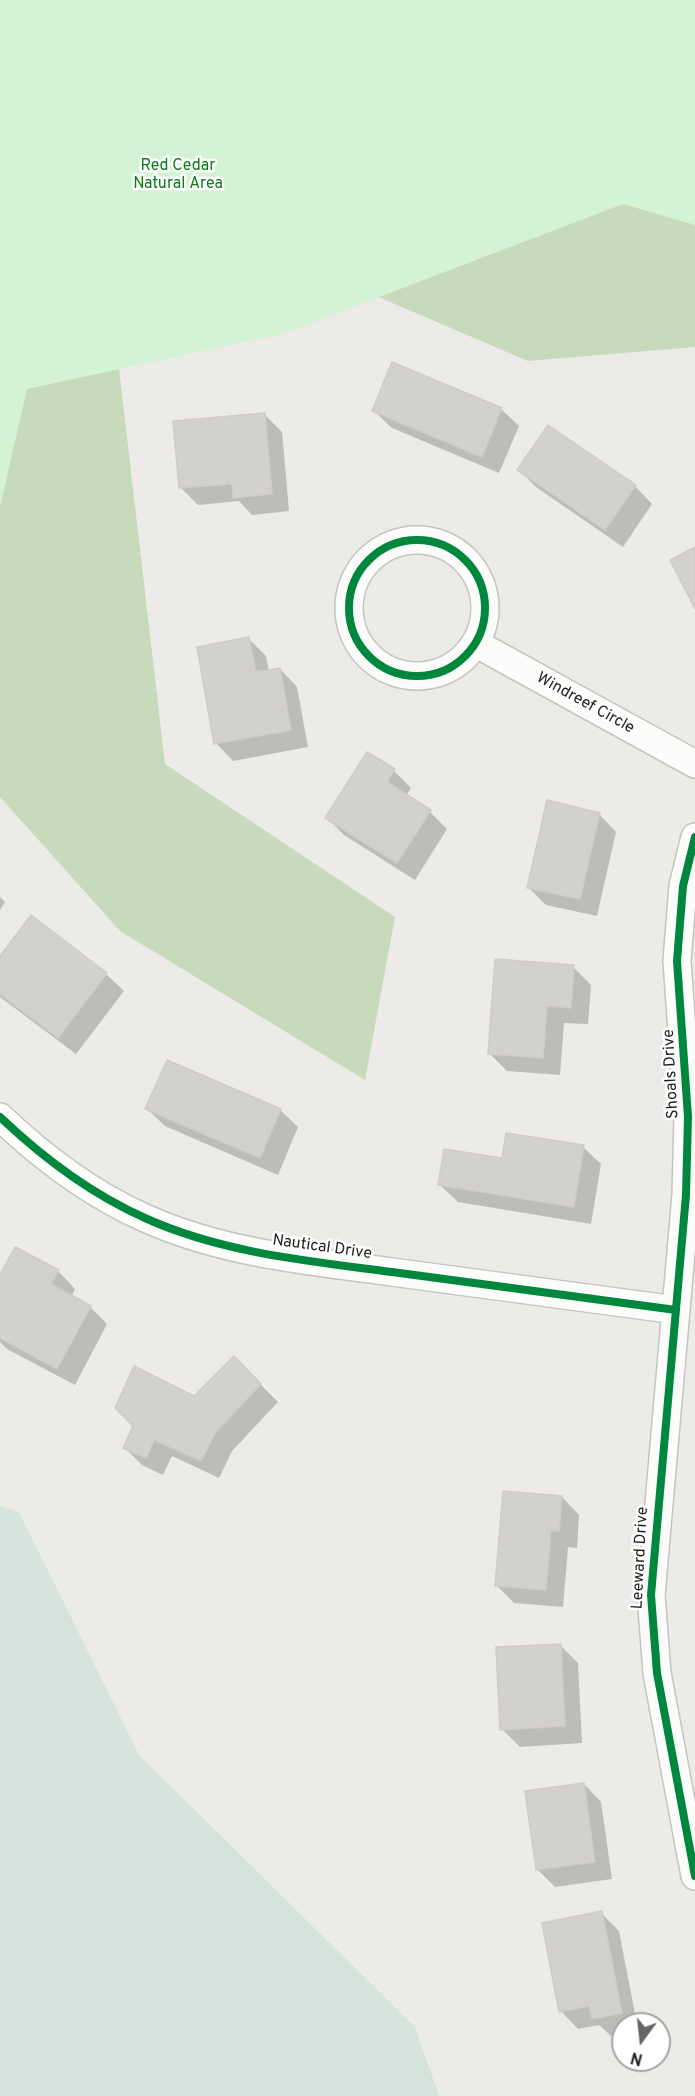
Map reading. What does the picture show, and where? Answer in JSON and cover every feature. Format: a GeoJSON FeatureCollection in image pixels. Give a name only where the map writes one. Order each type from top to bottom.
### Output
{"type":"FeatureCollection","features":[{"type":"Feature","properties":{"kind":"street"},"geometry":{"type":"LineString","coordinates":[[418,540],[436,542],[452,549],[466,560],[477,575],[483,592],[484,618],[475,643],[464,657],[450,668],[433,674],[415,676],[381,667],[367,655],[350,624],[348,606],[351,589],[358,572],[369,558],[384,548],[400,542],[418,540]]}},
{"type":"Feature","properties":{"kind":"street","name":"Windreef Circle"},"geometry":{"type":"LineString","coordinates":[[475,643],[695,764]]}},
{"type":"Feature","properties":{"kind":"street","name":"Shoals Drive"},"geometry":{"type":"LineString","coordinates":[[676,1310],[686,1195],[688,1117],[677,961],[678,933],[683,886],[695,837]]}},
{"type":"Feature","properties":{"kind":"street","name":"Nautical Drive"},"geometry":{"type":"LineString","coordinates":[[0,1117],[48,1159],[113,1202],[145,1219],[221,1244],[277,1256],[676,1310]]}},
{"type":"Feature","properties":{"kind":"street","name":"Leeward Drive"},"geometry":{"type":"LineString","coordinates":[[676,1310],[651,1595],[657,1673],[695,1876]]}},
{"type":"Feature","properties":{"kind":"green space"},"geometry":{"type":"Polygon","coordinates":[[[0,0],[695,0],[695,347],[528,361],[243,239],[118,360],[165,764],[395,917],[365,1080],[120,931],[0,797],[0,0]]]}},
{"type":"Feature","properties":{"kind":"green space","name":"Red Cedar Natural Area"},"geometry":{"type":"Polygon","coordinates":[[[0,0],[695,0],[695,225],[623,204],[282,334],[27,389],[0,507],[0,0]]]}},
{"type":"Feature","properties":{"kind":"shaded area"},"geometry":{"type":"Polygon","coordinates":[[[0,1506],[19,1512],[139,1755],[415,2027],[439,2096],[0,2096],[0,1506]]]}},
{"type":"Feature","properties":{"kind":"building"},"geometry":{"type":"Polygon","coordinates":[[[392,362],[502,408],[482,457],[372,411],[392,362]]]}},
{"type":"Feature","properties":{"kind":"building"},"geometry":{"type":"Polygon","coordinates":[[[265,413],[272,494],[233,498],[232,484],[179,488],[173,421],[265,413]]]}},
{"type":"Feature","properties":{"kind":"building"},"geometry":{"type":"Polygon","coordinates":[[[548,425],[636,485],[605,530],[517,470],[548,425]]]}},
{"type":"Feature","properties":{"kind":"building"},"geometry":{"type":"Polygon","coordinates":[[[695,547],[695,609],[670,560],[695,547]]]}},
{"type":"Feature","properties":{"kind":"building"},"geometry":{"type":"Polygon","coordinates":[[[249,637],[256,672],[280,668],[291,730],[214,744],[197,647],[249,637]]]}},
{"type":"Feature","properties":{"kind":"building"},"geometry":{"type":"Polygon","coordinates":[[[367,752],[395,769],[387,782],[431,810],[397,863],[325,818],[367,752]]]}},
{"type":"Feature","properties":{"kind":"building"},"geometry":{"type":"Polygon","coordinates":[[[547,800],[600,813],[580,899],[527,888],[547,800]]]}},
{"type":"Feature","properties":{"kind":"building"},"geometry":{"type":"Polygon","coordinates":[[[31,915],[107,973],[58,1038],[0,994],[0,956],[31,915]]]}},
{"type":"Feature","properties":{"kind":"building"},"geometry":{"type":"Polygon","coordinates":[[[495,959],[574,965],[571,1008],[547,1006],[543,1058],[488,1054],[495,959]]]}},
{"type":"Feature","properties":{"kind":"building"},"geometry":{"type":"Polygon","coordinates":[[[167,1060],[281,1109],[260,1158],[145,1109],[167,1060]]]}},
{"type":"Feature","properties":{"kind":"building"},"geometry":{"type":"Polygon","coordinates":[[[506,1133],[584,1145],[574,1207],[438,1185],[444,1149],[502,1158],[506,1133]]]}},
{"type":"Feature","properties":{"kind":"building"},"geometry":{"type":"Polygon","coordinates":[[[15,1247],[59,1270],[51,1284],[91,1306],[57,1369],[0,1338],[0,1275],[15,1247]]]}},
{"type":"Feature","properties":{"kind":"building"},"geometry":{"type":"Polygon","coordinates":[[[234,1356],[261,1384],[215,1433],[201,1461],[154,1440],[146,1458],[123,1448],[133,1426],[115,1408],[134,1366],[194,1396],[234,1356]]]}},
{"type":"Feature","properties":{"kind":"building"},"geometry":{"type":"Polygon","coordinates":[[[503,1491],[562,1496],[559,1531],[551,1530],[546,1590],[495,1586],[503,1491]]]}},
{"type":"Feature","properties":{"kind":"building"},"geometry":{"type":"Polygon","coordinates":[[[561,1644],[565,1726],[500,1730],[496,1647],[561,1644]]]}},
{"type":"Feature","properties":{"kind":"building"},"geometry":{"type":"Polygon","coordinates":[[[584,1783],[595,1862],[536,1870],[525,1791],[584,1783]]]}},
{"type":"Feature","properties":{"kind":"building"},"geometry":{"type":"Polygon","coordinates":[[[602,1911],[622,2012],[611,2012],[611,2015],[592,2019],[589,2006],[559,2012],[542,1923],[602,1911]]]}},
{"type":"Feature","properties":{"kind":"cycle path"},"geometry":{"type":"LineString","coordinates":[[417,540],[443,545],[455,551],[465,560],[474,570],[480,582],[485,608],[480,634],[474,646],[465,656],[455,665],[443,671],[417,676],[391,671],[379,665],[369,656],[360,646],[354,634],[349,608],[354,582],[360,570],[369,560],[379,551],[391,545],[417,540]]}},
{"type":"Feature","properties":{"kind":"cycle path"},"geometry":{"type":"LineString","coordinates":[[695,837],[683,886],[677,961],[688,1117],[686,1195],[651,1595],[657,1673],[695,1876]]}},
{"type":"Feature","properties":{"kind":"cycle path"},"geometry":{"type":"LineString","coordinates":[[0,1117],[68,1174],[105,1198],[145,1218],[204,1240],[298,1259],[676,1310]]}}]}
